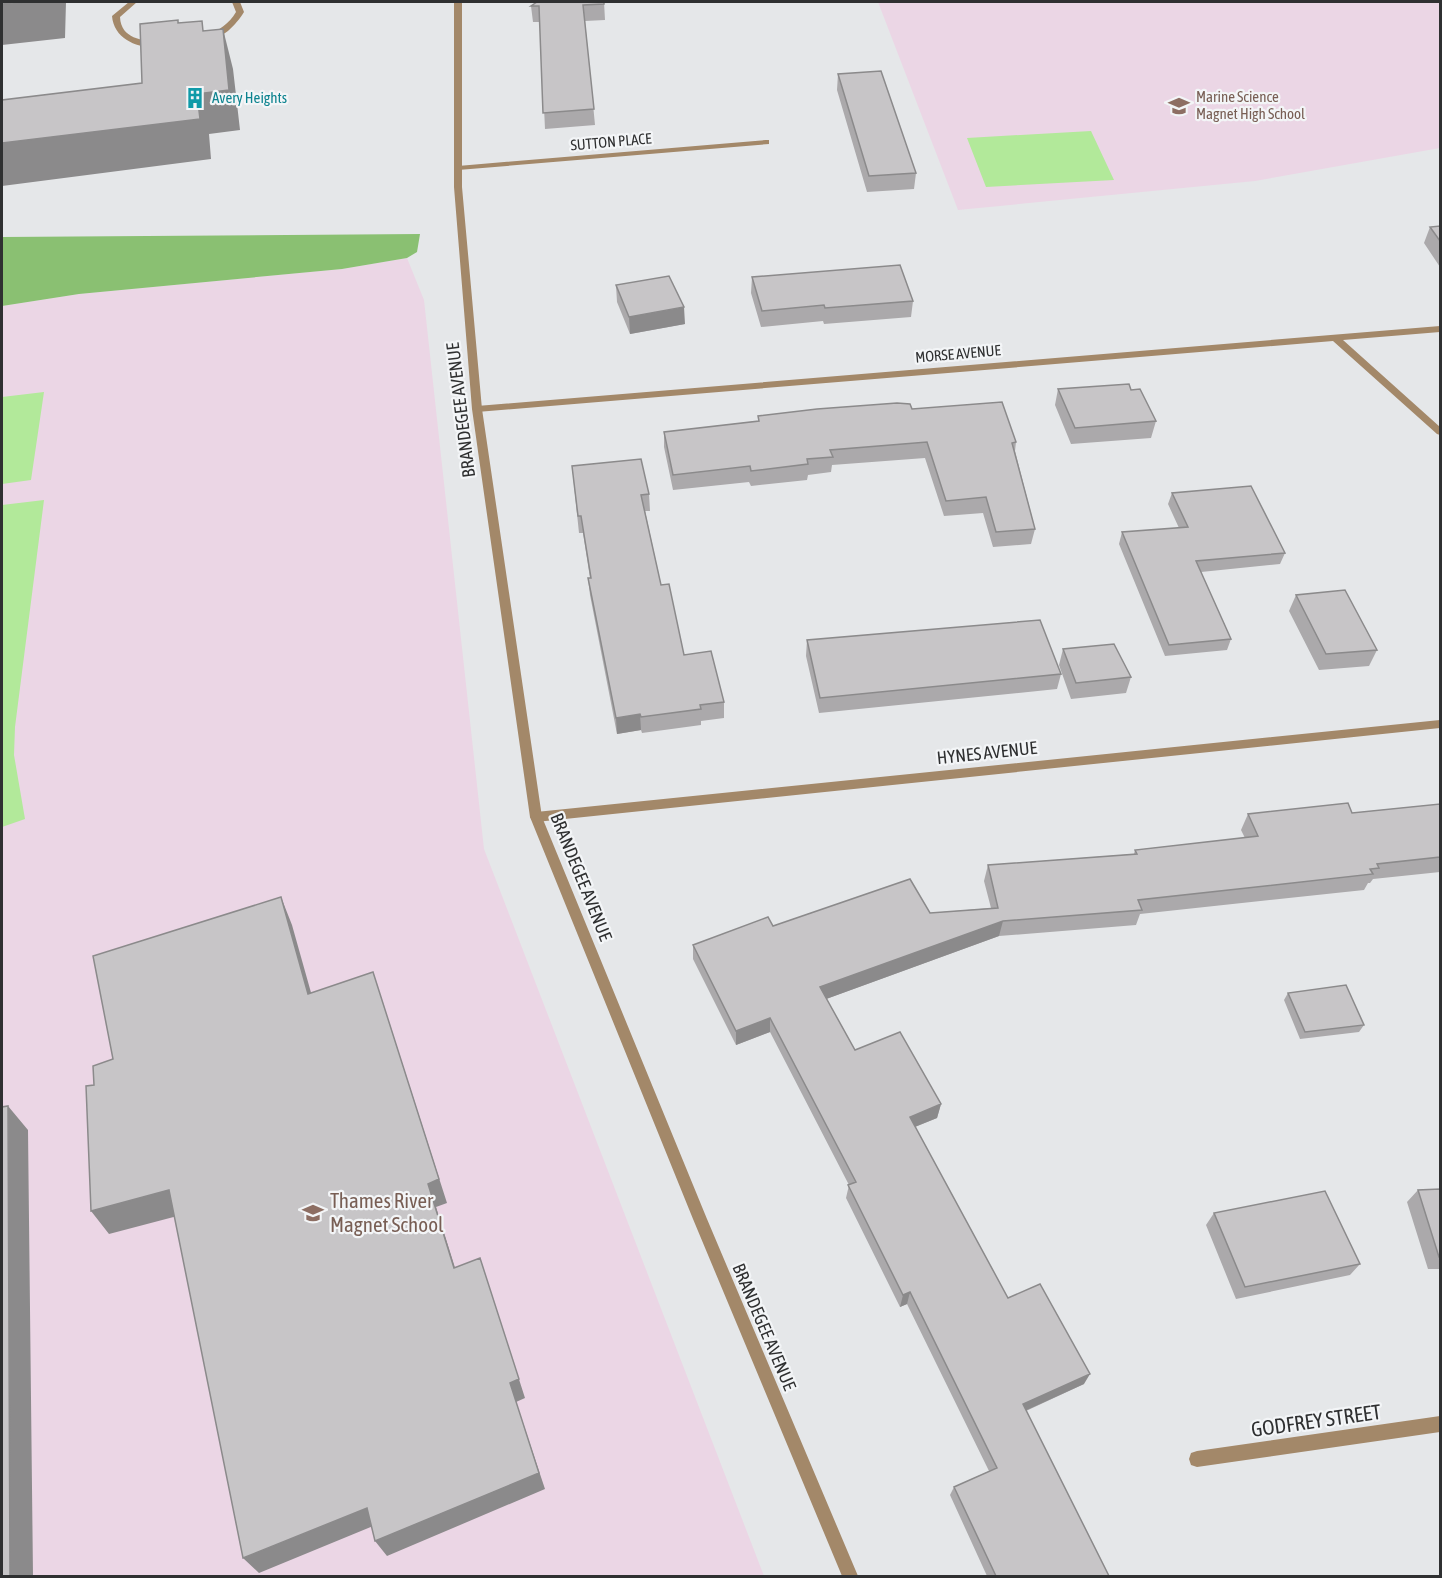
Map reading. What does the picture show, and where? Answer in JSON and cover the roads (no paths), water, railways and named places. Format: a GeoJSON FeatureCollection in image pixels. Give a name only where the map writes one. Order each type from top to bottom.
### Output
{"type":"FeatureCollection","features":[{"type":"Feature","properties":{"kind":"street"},"geometry":{"type":"LineString","coordinates":[[133,2],[124,7],[116,16],[116,26],[121,34],[132,40],[168,45]]}},
{"type":"Feature","properties":{"kind":"street"},"geometry":{"type":"LineString","coordinates":[[198,41],[223,31],[235,22],[240,12],[236,2]]}},
{"type":"Feature","properties":{"kind":"street","name":"BRANDEGEE AVENUE"},"geometry":{"type":"LineString","coordinates":[[458,2],[458,168],[462,245],[477,409],[537,817],[700,1219],[849,1576]]}},
{"type":"Feature","properties":{"kind":"street","name":"SUTTON PLACE"},"geometry":{"type":"LineString","coordinates":[[458,168],[766,142]]}},
{"type":"Feature","properties":{"kind":"street","name":"MORSE AVENUE"},"geometry":{"type":"LineString","coordinates":[[477,409],[1440,329]]}},
{"type":"Feature","properties":{"kind":"street"},"geometry":{"type":"LineString","coordinates":[[1335,338],[1440,432]]}},
{"type":"Feature","properties":{"kind":"street","name":"HYNES AVENUE"},"geometry":{"type":"LineString","coordinates":[[537,817],[1440,724]]}},
{"type":"Feature","properties":{"kind":"street","name":"GODFREY STREET"},"geometry":{"type":"LineString","coordinates":[[1197,1459],[1440,1424]]}},
{"type":"Feature","properties":{"kind":"place","name":"Avery Heights"},"geometry":{"type":"Point","coordinates":[195,98]}},
{"type":"Feature","properties":{"kind":"place","name":"Marine Science Magnet High School"},"geometry":{"type":"Point","coordinates":[1179,106]}},
{"type":"Feature","properties":{"kind":"place","name":"Thames River Magnet School"},"geometry":{"type":"Point","coordinates":[313,1213]}}]}
